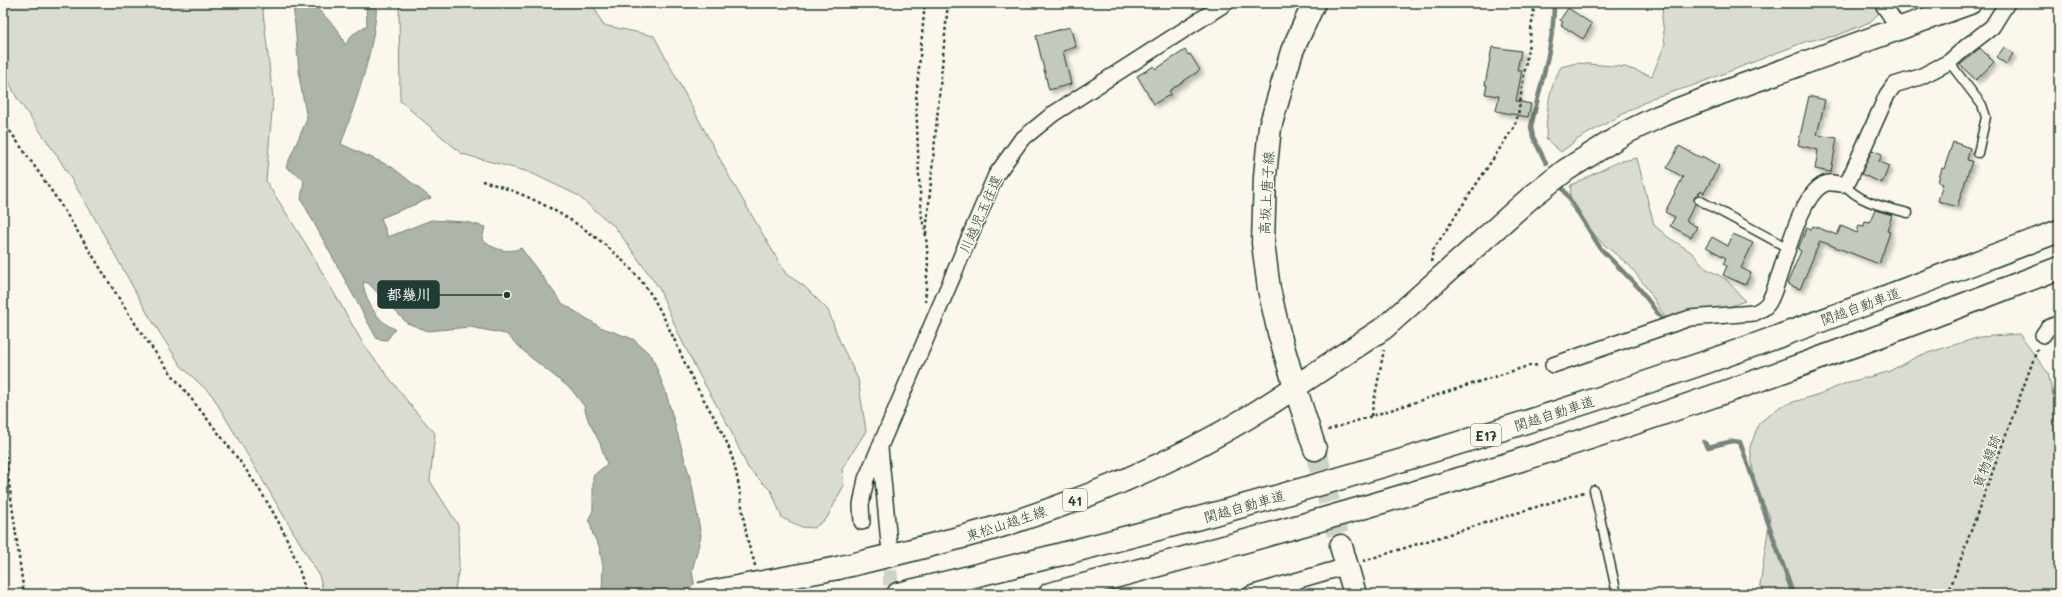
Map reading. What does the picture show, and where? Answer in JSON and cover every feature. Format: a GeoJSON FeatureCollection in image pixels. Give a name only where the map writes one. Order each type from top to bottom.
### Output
{"type":"FeatureCollection","features":[{"type":"Feature","properties":{"kind":"main road","name":"高坂上唐子線"},"geometry":{"type":"LineString","coordinates":[[1295,387],[1279,333],[1269,289],[1263,243],[1265,176],[1270,127],[1292,51],[1314,3]]}},
{"type":"Feature","properties":{"kind":"main road","name":"東松山越生線"},"geometry":{"type":"LineString","coordinates":[[700,594],[838,568],[994,528],[1092,494],[1192,450],[1237,425],[1380,331],[1530,198],[1566,170],[1625,133],[1658,117],[1970,3]]}},
{"type":"Feature","properties":{"kind":"main road","name":"関越自動車道"},"geometry":{"type":"LineString","coordinates":[[898,594],[1151,532],[1337,480],[1518,425],[1694,367],[2059,231]]}},
{"type":"Feature","properties":{"kind":"main road","name":"E17"},"geometry":{"type":"LineString","coordinates":[[1050,594],[1346,513],[1527,459],[1712,397],[2059,268]]}},
{"type":"Feature","properties":{"kind":"main road"},"geometry":{"type":"LineString","coordinates":[[1295,387],[1312,442]]}},
{"type":"Feature","properties":{"kind":"main road"},"geometry":{"type":"LineString","coordinates":[[1344,556],[1355,594]]}},
{"type":"Feature","properties":{"kind":"street","name":"川越児玉往還"},"geometry":{"type":"LineString","coordinates":[[862,522],[861,505],[866,479],[996,175],[1021,140],[1053,114],[1226,3]]}},
{"type":"Feature","properties":{"kind":"street"},"geometry":{"type":"LineString","coordinates":[[1882,3],[1899,28]]}},
{"type":"Feature","properties":{"kind":"street"},"geometry":{"type":"LineString","coordinates":[[1553,365],[1690,318],[1754,313],[1763,309],[1770,300],[1788,248],[1813,193],[1828,183],[1844,184],[1849,180],[1887,95],[1894,85],[1920,77],[1949,62],[1992,27],[2007,3]]}},
{"type":"Feature","properties":{"kind":"street"},"geometry":{"type":"LineString","coordinates":[[2043,335],[2048,328],[2059,323]]}},
{"type":"Feature","properties":{"kind":"street"},"geometry":{"type":"LineString","coordinates":[[880,447],[889,543]]}},
{"type":"Feature","properties":{"kind":"street"},"geometry":{"type":"LineString","coordinates":[[1251,594],[1296,587],[1344,556]]}},
{"type":"Feature","properties":{"kind":"lane"},"geometry":{"type":"LineString","coordinates":[[1949,62],[1982,105],[1986,117],[1978,153]]}},
{"type":"Feature","properties":{"kind":"lane"},"geometry":{"type":"LineString","coordinates":[[1844,184],[1848,190],[1874,204],[1908,214]]}},
{"type":"Feature","properties":{"kind":"lane"},"geometry":{"type":"LineString","coordinates":[[1699,200],[1788,248]]}},
{"type":"Feature","properties":{"kind":"lane"},"geometry":{"type":"LineString","coordinates":[[1594,490],[1618,594]]}},
{"type":"Feature","properties":{"kind":"path"},"geometry":{"type":"LineString","coordinates":[[924,306],[928,262],[926,236],[922,218],[919,178],[916,99],[925,3]]}},
{"type":"Feature","properties":{"kind":"path"},"geometry":{"type":"LineString","coordinates":[[926,236],[948,3]]}},
{"type":"Feature","properties":{"kind":"path"},"geometry":{"type":"LineString","coordinates":[[1436,282],[1431,265],[1433,250],[1514,127],[1518,115],[1534,3]]}},
{"type":"Feature","properties":{"kind":"path"},"geometry":{"type":"LineString","coordinates":[[3,121],[74,225],[145,338],[229,448],[261,494],[284,533],[300,568],[306,594]]}},
{"type":"Feature","properties":{"kind":"path"},"geometry":{"type":"LineString","coordinates":[[482,181],[507,187],[578,225],[603,242],[630,269],[648,290],[698,389],[716,419],[732,456],[749,546],[756,569]]}},
{"type":"Feature","properties":{"kind":"path"},"geometry":{"type":"LineString","coordinates":[[1371,416],[1385,342],[1380,331]]}},
{"type":"Feature","properties":{"kind":"path","name":"貨物線跡"},"geometry":{"type":"LineString","coordinates":[[1948,594],[2043,335]]}},
{"type":"Feature","properties":{"kind":"path"},"geometry":{"type":"LineString","coordinates":[[1312,442],[1371,416],[1528,366],[1553,365]]}},
{"type":"Feature","properties":{"kind":"path"},"geometry":{"type":"LineString","coordinates":[[3,438],[24,594]]}},
{"type":"Feature","properties":{"kind":"path"},"geometry":{"type":"LineString","coordinates":[[1344,556],[1594,490]]}},
{"type":"Feature","properties":{"kind":"shaded area"},"geometry":{"type":"Polygon","coordinates":[[[3,3],[262,3],[273,99],[266,181],[307,246],[365,347],[415,411],[435,433],[430,481],[458,525],[459,568],[454,594],[324,594],[319,575],[212,395],[181,366],[149,316],[93,215],[58,157],[17,98],[3,70],[3,3]]]}},
{"type":"Feature","properties":{"kind":"shaded area"},"geometry":{"type":"Polygon","coordinates":[[[293,3],[317,3],[318,9],[338,30],[345,45],[352,35],[367,25],[366,3],[377,3],[369,57],[359,92],[341,144],[392,167],[431,198],[381,218],[388,237],[431,220],[466,222],[485,227],[482,240],[500,250],[510,251],[521,248],[562,303],[600,327],[633,339],[652,356],[666,393],[692,485],[701,536],[692,571],[696,594],[600,594],[602,591],[603,566],[599,546],[593,535],[589,519],[593,510],[593,476],[607,464],[600,443],[588,420],[584,406],[571,389],[529,356],[506,334],[470,327],[428,331],[407,323],[368,283],[363,282],[366,296],[377,316],[395,329],[387,340],[377,339],[301,199],[304,180],[286,167],[307,119],[300,82],[293,3]]]}},
{"type":"Feature","properties":{"kind":"shaded area"},"geometry":{"type":"Polygon","coordinates":[[[399,3],[592,3],[603,25],[654,36],[730,178],[786,274],[804,286],[828,310],[840,342],[858,379],[866,431],[842,469],[844,485],[827,518],[814,528],[802,527],[782,518],[772,492],[748,468],[729,427],[679,335],[659,288],[615,227],[577,195],[529,172],[462,154],[400,101],[399,3]]]}},
{"type":"Feature","properties":{"kind":"shaded area"},"geometry":{"type":"Polygon","coordinates":[[[1663,3],[1885,3],[1882,10],[1870,22],[1836,36],[1807,41],[1692,86],[1652,98],[1578,139],[1561,152],[1546,139],[1547,111],[1550,93],[1561,67],[1576,63],[1625,67],[1652,76],[1665,44],[1662,17],[1663,3]]]}},
{"type":"Feature","properties":{"kind":"shaded area"},"geometry":{"type":"Polygon","coordinates":[[[1637,158],[1654,225],[1668,237],[1691,252],[1707,269],[1726,279],[1745,301],[1723,309],[1666,319],[1649,291],[1630,266],[1601,242],[1569,205],[1571,185],[1618,162],[1637,158]]]}},
{"type":"Feature","properties":{"kind":"shaded area"},"geometry":{"type":"Polygon","coordinates":[[[2019,334],[2048,373],[2054,400],[2054,435],[2059,453],[2059,594],[1766,594],[1760,585],[1770,517],[1755,485],[1750,447],[1759,423],[1781,406],[1819,394],[1849,382],[1888,372],[1918,356],[1980,337],[2019,334]]]}},
{"type":"Feature","properties":{"kind":"building"},"geometry":{"type":"Polygon","coordinates":[[[1568,8],[1592,24],[1583,39],[1561,25],[1563,22],[1560,20],[1568,8]]]}},
{"type":"Feature","properties":{"kind":"building"},"geometry":{"type":"Polygon","coordinates":[[[1070,27],[1076,47],[1063,51],[1071,84],[1049,90],[1036,36],[1070,27]]]}},
{"type":"Feature","properties":{"kind":"building"},"geometry":{"type":"Polygon","coordinates":[[[1492,47],[1521,51],[1517,70],[1522,70],[1516,101],[1531,104],[1528,117],[1496,111],[1499,96],[1485,94],[1487,85],[1485,85],[1492,47]]]}},
{"type":"Feature","properties":{"kind":"building"},"geometry":{"type":"Polygon","coordinates":[[[2004,47],[2013,54],[2006,64],[1997,57],[2004,47]]]}},
{"type":"Feature","properties":{"kind":"building"},"geometry":{"type":"Polygon","coordinates":[[[1980,48],[1994,62],[1976,80],[1960,65],[1980,48]]]}},
{"type":"Feature","properties":{"kind":"building"},"geometry":{"type":"Polygon","coordinates":[[[1185,50],[1188,55],[1190,54],[1200,70],[1169,91],[1171,94],[1154,104],[1137,76],[1154,66],[1156,69],[1185,50]]]}},
{"type":"Feature","properties":{"kind":"building"},"geometry":{"type":"Polygon","coordinates":[[[1809,96],[1825,100],[1817,135],[1837,138],[1831,172],[1815,169],[1818,150],[1798,145],[1809,96]]]}},
{"type":"Feature","properties":{"kind":"building"},"geometry":{"type":"Polygon","coordinates":[[[1953,142],[1970,148],[1967,160],[1972,161],[1957,207],[1938,201],[1943,184],[1938,182],[1953,142]]]}},
{"type":"Feature","properties":{"kind":"building"},"geometry":{"type":"Polygon","coordinates":[[[1679,146],[1701,158],[1702,156],[1719,166],[1704,193],[1701,191],[1694,198],[1695,204],[1686,221],[1697,227],[1691,237],[1670,226],[1675,217],[1665,212],[1683,177],[1667,168],[1679,146]]]}},
{"type":"Feature","properties":{"kind":"building"},"geometry":{"type":"Polygon","coordinates":[[[1872,150],[1882,154],[1879,162],[1889,166],[1882,183],[1861,174],[1872,150]]]}},
{"type":"Feature","properties":{"kind":"building"},"geometry":{"type":"Polygon","coordinates":[[[1875,210],[1892,215],[1887,231],[1890,232],[1879,264],[1820,241],[1800,289],[1787,284],[1801,251],[1798,249],[1807,227],[1811,229],[1813,226],[1837,235],[1841,226],[1857,233],[1859,225],[1864,226],[1865,221],[1870,222],[1875,210]]]}},
{"type":"Feature","properties":{"kind":"building"},"geometry":{"type":"Polygon","coordinates":[[[1733,234],[1753,243],[1741,268],[1751,273],[1745,285],[1723,275],[1727,266],[1723,264],[1726,258],[1706,247],[1712,237],[1728,246],[1733,234]]]}},
{"type":"Feature","properties":{"kind":"waterway"},"geometry":{"type":"LineString","coordinates":[[1546,163],[1533,137],[1531,127],[1552,35],[1554,3]]}},
{"type":"Feature","properties":{"kind":"waterway"},"geometry":{"type":"LineString","coordinates":[[1562,187],[1601,249],[1639,288],[1662,319]]}},
{"type":"Feature","properties":{"kind":"waterway"},"geometry":{"type":"LineString","coordinates":[[1704,442],[1708,447],[1733,441],[1740,442],[1793,594]]}},
{"type":"Feature","properties":{"kind":"tunnel"},"geometry":{"type":"LineString","coordinates":[[1315,449],[1341,546]]}},
{"type":"Feature","properties":{"kind":"tunnel"},"geometry":{"type":"LineString","coordinates":[[889,547],[891,594]]}},
{"type":"Feature","properties":{"kind":"place","name":"都幾川"},"geometry":{"type":"Point","coordinates":[507,295]}}]}
